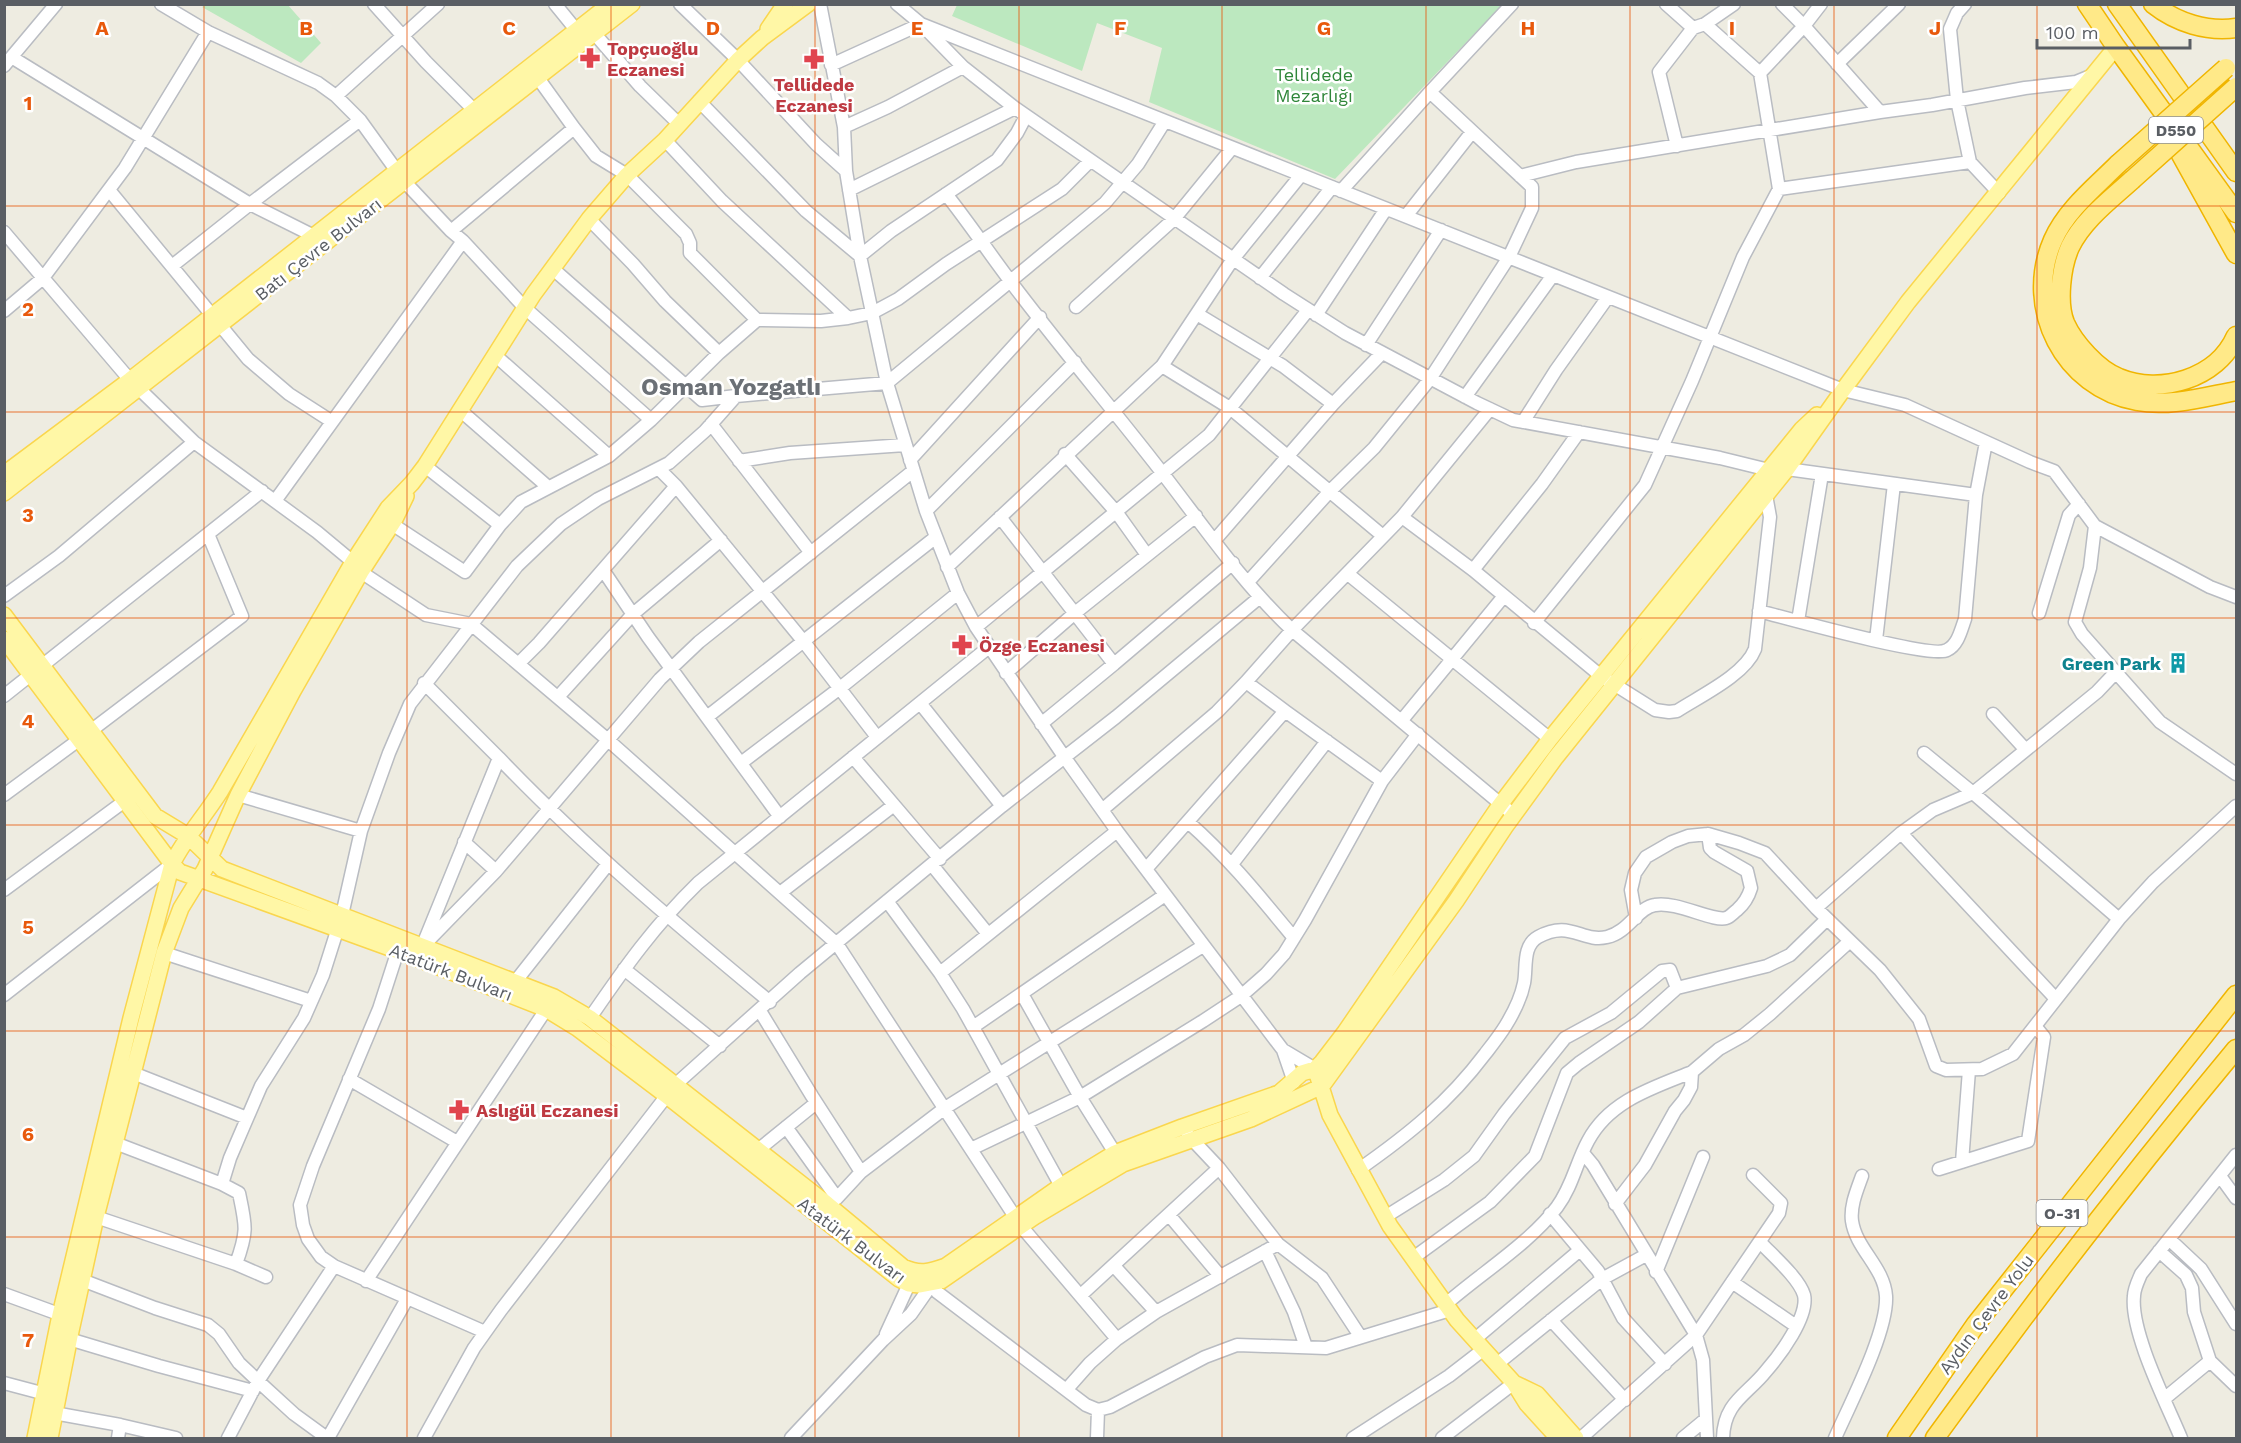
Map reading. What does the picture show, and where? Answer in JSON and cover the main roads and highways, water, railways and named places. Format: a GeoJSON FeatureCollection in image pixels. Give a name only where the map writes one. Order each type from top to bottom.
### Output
{"type":"FeatureCollection","features":[{"type":"Feature","properties":{"kind":"highway","name":"D550"},"geometry":{"type":"LineString","coordinates":[[2087,4],[2118,51],[2236,213]]}},
{"type":"Feature","properties":{"kind":"highway","name":"D550"},"geometry":{"type":"LineString","coordinates":[[2117,4],[2236,172]]}},
{"type":"Feature","properties":{"kind":"highway"},"geometry":{"type":"LineString","coordinates":[[2153,4],[2179,20],[2202,28],[2224,30],[2236,28]]}},
{"type":"Feature","properties":{"kind":"highway"},"geometry":{"type":"LineString","coordinates":[[2118,51],[2142,95],[2184,160],[2236,254]]}},
{"type":"Feature","properties":{"kind":"highway"},"geometry":{"type":"LineString","coordinates":[[2231,64],[2118,164],[2067,217],[2053,240],[2045,264],[2042,291],[2047,322],[2061,351],[2081,375],[2100,388],[2119,397],[2157,403],[2236,391]]}},
{"type":"Feature","properties":{"kind":"highway"},"geometry":{"type":"LineString","coordinates":[[2236,87],[2094,214],[2070,247],[2060,283],[2065,322],[2089,358],[2117,378],[2146,386],[2182,381],[2203,372],[2222,358],[2236,336]]}},
{"type":"Feature","properties":{"kind":"highway","name":"Aydın Çevre Yolu"},"geometry":{"type":"LineString","coordinates":[[1897,1438],[1976,1324],[2236,995]]}},
{"type":"Feature","properties":{"kind":"highway","name":"Aydın Çevre Yolu"},"geometry":{"type":"LineString","coordinates":[[1935,1438],[2087,1234],[2236,1049]]}},
{"type":"Feature","properties":{"kind":"main road","name":"Batı Çevre Bulvarı"},"geometry":{"type":"LineString","coordinates":[[532,74],[577,31],[610,4]]}},
{"type":"Feature","properties":{"kind":"main road","name":"Batı Çevre Bulvarı"},"geometry":{"type":"LineString","coordinates":[[4,493],[134,384],[400,176],[532,74],[594,33],[632,4]]}},
{"type":"Feature","properties":{"kind":"main road"},"geometry":{"type":"LineString","coordinates":[[35,1438],[69,1339],[67,1317],[82,1280],[164,952],[181,908],[205,869],[238,795],[388,508],[425,466],[525,308],[589,219],[738,60],[762,38],[808,4]]}},
{"type":"Feature","properties":{"kind":"main road"},"geometry":{"type":"LineString","coordinates":[[762,38],[779,7]]}},
{"type":"Feature","properties":{"kind":"main road"},"geometry":{"type":"LineString","coordinates":[[1018,1221],[1061,1186],[1119,1159],[1279,1093],[1302,1073],[1315,1069],[1322,1062],[1351,1024],[1500,805],[1550,739],[1608,679],[1766,495],[1908,302],[2093,75],[2118,51]]}},
{"type":"Feature","properties":{"kind":"main road","name":"Batı Çevre Bulvarı"},"geometry":{"type":"LineString","coordinates":[[216,321],[314,237],[400,176]]}},
{"type":"Feature","properties":{"kind":"main road","name":"Batı Çevre Bulvarı"},"geometry":{"type":"LineString","coordinates":[[4,474],[134,384]]}},
{"type":"Feature","properties":{"kind":"main road"},"geometry":{"type":"LineString","coordinates":[[1186,1133],[1251,1119],[1305,1096],[1322,1086],[1456,901],[1608,679],[1802,429],[1843,390]]}},
{"type":"Feature","properties":{"kind":"main road"},"geometry":{"type":"LineString","coordinates":[[50,1438],[54,1413],[50,1395],[131,1018],[172,864],[188,836],[202,820],[220,792],[357,567],[392,524],[412,483]]}},
{"type":"Feature","properties":{"kind":"main road","name":"Atatürk Bulvarı"},"geometry":{"type":"LineString","coordinates":[[4,615],[38,671],[86,735],[155,816],[188,836],[222,869],[340,922],[590,1018],[671,1091],[899,1279],[909,1284],[930,1278]]}},
{"type":"Feature","properties":{"kind":"main road","name":"Atatürk Bulvarı"},"geometry":{"type":"LineString","coordinates":[[4,639],[38,671]]}},
{"type":"Feature","properties":{"kind":"main road","name":"Atatürk Bulvarı"},"geometry":{"type":"LineString","coordinates":[[86,735],[126,800],[180,872],[198,880],[340,922]]}},
{"type":"Feature","properties":{"kind":"main road","name":"Atatürk Bulvarı"},"geometry":{"type":"LineString","coordinates":[[400,945],[422,947],[515,982],[550,1003],[577,1028],[832,1201],[903,1267],[930,1278]]}},
{"type":"Feature","properties":{"kind":"main road"},"geometry":{"type":"LineString","coordinates":[[1315,1069],[1330,1115],[1385,1216],[1448,1307],[1514,1383],[1551,1436]]}},
{"type":"Feature","properties":{"kind":"main road"},"geometry":{"type":"LineString","coordinates":[[1294,1082],[1305,1096],[1330,1115]]}},
{"type":"Feature","properties":{"kind":"main road"},"geometry":{"type":"LineString","coordinates":[[930,1278],[1018,1221],[1064,1198],[1119,1159]]}},
{"type":"Feature","properties":{"kind":"main road"},"geometry":{"type":"LineString","coordinates":[[1514,1383],[1537,1394],[1576,1438]]}},
{"type":"Feature","properties":{"kind":"place","name":"Topçuoğlu Eczanesi"},"geometry":{"type":"Point","coordinates":[590,58]}},
{"type":"Feature","properties":{"kind":"place","name":"Tellidede Eczanesi"},"geometry":{"type":"Point","coordinates":[814,59]}},
{"type":"Feature","properties":{"kind":"place","name":"Özge Eczanesi"},"geometry":{"type":"Point","coordinates":[962,645]}},
{"type":"Feature","properties":{"kind":"place","name":"Green Park"},"geometry":{"type":"Point","coordinates":[2178,663]}},
{"type":"Feature","properties":{"kind":"place","name":"Aslıgül Eczanesi"},"geometry":{"type":"Point","coordinates":[459,1110]}},
{"type":"Feature","properties":{"kind":"district","name":"Osman Yozgatlı"},"geometry":{"type":"Point","coordinates":[731,387]}},
{"type":"Feature","properties":{"kind":"park label","name":"Tellidede Mezarlığı"},"geometry":{"type":"Point","coordinates":[1314,84]}}]}
